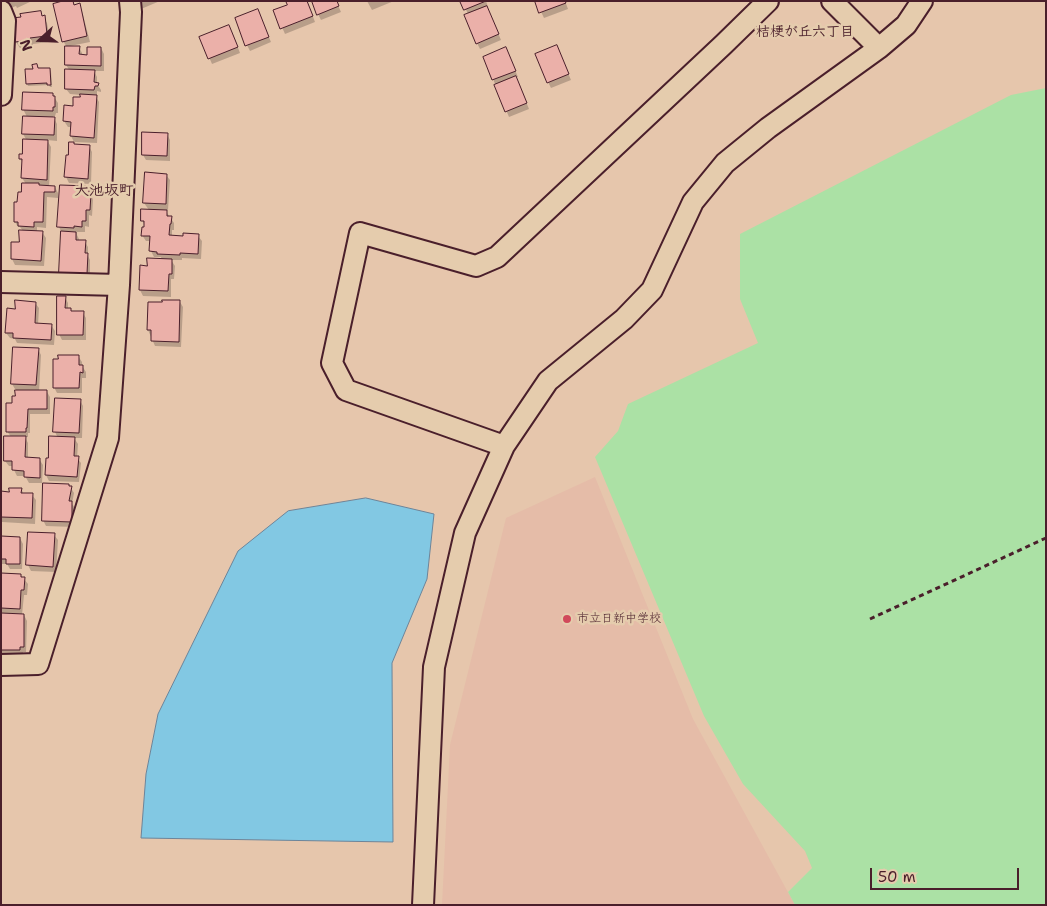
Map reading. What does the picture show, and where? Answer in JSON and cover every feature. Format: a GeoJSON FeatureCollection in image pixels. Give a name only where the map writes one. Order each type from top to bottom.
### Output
{"type":"FeatureCollection","features":[{"type":"Feature","properties":{"kind":"street"},"geometry":{"type":"LineString","coordinates":[[1,664],[38,664],[108,438],[119,285],[132,12],[130,1]]}},
{"type":"Feature","properties":{"kind":"street"},"geometry":{"type":"LineString","coordinates":[[504,446],[346,390],[332,363],[360,233],[476,266],[497,257],[768,1]]}},
{"type":"Feature","properties":{"kind":"street"},"geometry":{"type":"LineString","coordinates":[[832,1],[879,48]]}},
{"type":"Feature","properties":{"kind":"street"},"geometry":{"type":"LineString","coordinates":[[423,905],[434,667],[465,533],[504,446],[548,382],[624,319],[652,290],[693,202],[725,163],[768,128],[879,48],[906,25],[922,1]]}},
{"type":"Feature","properties":{"kind":"street"},"geometry":{"type":"LineString","coordinates":[[1,11],[5,21],[1,95]]}},
{"type":"Feature","properties":{"kind":"street"},"geometry":{"type":"LineString","coordinates":[[1,282],[119,285]]}},
{"type":"Feature","properties":{"kind":"path"},"geometry":{"type":"LineString","coordinates":[[870,619],[1046,538]]}},
{"type":"Feature","properties":{"kind":"shaded area","name":"市立日新中学校"},"geometry":{"type":"Polygon","coordinates":[[[595,477],[693,719],[795,905],[442,905],[450,745],[506,518],[595,477]]]}},
{"type":"Feature","properties":{"kind":"green space"},"geometry":{"type":"Polygon","coordinates":[[[1046,88],[1046,905],[795,905],[788,892],[812,868],[805,851],[743,784],[704,716],[595,457],[618,431],[628,404],[758,343],[740,299],[740,234],[1011,95],[1046,88]]]}},
{"type":"Feature","properties":{"kind":"water"},"geometry":{"type":"Polygon","coordinates":[[[366,498],[434,514],[427,579],[392,663],[393,842],[141,838],[146,774],[158,714],[238,551],[288,511],[366,498]]]}},
{"type":"Feature","properties":{"kind":"building"},"geometry":{"type":"Polygon","coordinates":[[[73,1],[74,5],[80,3],[87,36],[62,42],[53,4],[73,1]]]}},
{"type":"Feature","properties":{"kind":"building"},"geometry":{"type":"Polygon","coordinates":[[[286,1],[307,1],[313,16],[280,29],[273,10],[287,5],[286,1]]]}},
{"type":"Feature","properties":{"kind":"building"},"geometry":{"type":"Polygon","coordinates":[[[312,1],[337,1],[339,6],[317,15],[312,1]]]}},
{"type":"Feature","properties":{"kind":"building"},"geometry":{"type":"Polygon","coordinates":[[[460,1],[486,1],[464,10],[460,1]]]}},
{"type":"Feature","properties":{"kind":"building"},"geometry":{"type":"Polygon","coordinates":[[[535,1],[565,1],[566,3],[539,13],[535,1]]]}},
{"type":"Feature","properties":{"kind":"building"},"geometry":{"type":"Polygon","coordinates":[[[487,6],[499,34],[476,44],[464,15],[487,6]]]}},
{"type":"Feature","properties":{"kind":"building"},"geometry":{"type":"Polygon","coordinates":[[[258,9],[269,37],[245,46],[235,18],[258,9]]]}},
{"type":"Feature","properties":{"kind":"building"},"geometry":{"type":"Polygon","coordinates":[[[41,11],[42,16],[45,15],[46,36],[15,42],[12,18],[21,17],[20,14],[41,11]]]}},
{"type":"Feature","properties":{"kind":"building"},"geometry":{"type":"Polygon","coordinates":[[[229,25],[238,47],[208,59],[199,37],[229,25]]]}},
{"type":"Feature","properties":{"kind":"building"},"geometry":{"type":"Polygon","coordinates":[[[557,45],[569,74],[547,83],[535,54],[557,45]]]}},
{"type":"Feature","properties":{"kind":"building"},"geometry":{"type":"Polygon","coordinates":[[[65,46],[80,46],[79,54],[87,55],[87,47],[101,47],[101,66],[65,65],[65,46]]]}},
{"type":"Feature","properties":{"kind":"building"},"geometry":{"type":"Polygon","coordinates":[[[506,47],[516,71],[492,80],[483,57],[506,47]]]}},
{"type":"Feature","properties":{"kind":"building"},"geometry":{"type":"Polygon","coordinates":[[[37,64],[38,68],[50,68],[51,85],[47,85],[47,83],[26,84],[25,69],[33,69],[32,65],[37,64]]]}},
{"type":"Feature","properties":{"kind":"building"},"geometry":{"type":"Polygon","coordinates":[[[65,69],[95,70],[94,82],[99,83],[98,86],[95,86],[94,90],[65,89],[65,69]]]}},
{"type":"Feature","properties":{"kind":"building"},"geometry":{"type":"Polygon","coordinates":[[[516,76],[527,103],[505,112],[494,85],[516,76]]]}},
{"type":"Feature","properties":{"kind":"building"},"geometry":{"type":"Polygon","coordinates":[[[23,92],[53,93],[53,96],[55,96],[55,107],[53,107],[53,111],[22,110],[23,92]]]}},
{"type":"Feature","properties":{"kind":"building"},"geometry":{"type":"Polygon","coordinates":[[[80,94],[97,95],[94,138],[70,136],[71,122],[63,121],[64,105],[73,106],[73,97],[80,97],[80,94]]]}},
{"type":"Feature","properties":{"kind":"building"},"geometry":{"type":"Polygon","coordinates":[[[23,116],[55,117],[54,135],[22,134],[23,116]]]}},
{"type":"Feature","properties":{"kind":"building"},"geometry":{"type":"Polygon","coordinates":[[[142,132],[168,133],[167,156],[142,155],[142,132]]]}},
{"type":"Feature","properties":{"kind":"building"},"geometry":{"type":"Polygon","coordinates":[[[23,139],[48,140],[47,180],[21,178],[22,159],[19,159],[19,154],[22,154],[23,139]]]}},
{"type":"Feature","properties":{"kind":"building"},"geometry":{"type":"Polygon","coordinates":[[[69,142],[90,145],[88,179],[64,177],[69,142]]]}},
{"type":"Feature","properties":{"kind":"building"},"geometry":{"type":"Polygon","coordinates":[[[145,172],[167,174],[166,204],[143,203],[145,172]]]}},
{"type":"Feature","properties":{"kind":"building"},"geometry":{"type":"Polygon","coordinates":[[[22,183],[39,183],[39,185],[55,186],[55,192],[44,192],[43,222],[34,222],[34,227],[18,226],[18,222],[14,222],[14,202],[17,202],[18,192],[21,192],[22,183]]]}},
{"type":"Feature","properties":{"kind":"building"},"geometry":{"type":"Polygon","coordinates":[[[60,185],[89,186],[89,193],[91,193],[90,210],[86,210],[86,221],[82,221],[82,227],[57,227],[60,185]]]}},
{"type":"Feature","properties":{"kind":"building"},"geometry":{"type":"Polygon","coordinates":[[[141,209],[167,210],[167,216],[172,216],[169,235],[183,236],[183,233],[199,234],[198,254],[157,254],[157,252],[149,251],[150,236],[141,236],[144,221],[141,221],[141,209]]]}},
{"type":"Feature","properties":{"kind":"building"},"geometry":{"type":"Polygon","coordinates":[[[19,230],[43,231],[41,261],[11,259],[11,242],[19,242],[19,230]]]}},
{"type":"Feature","properties":{"kind":"building"},"geometry":{"type":"Polygon","coordinates":[[[61,231],[76,232],[76,240],[86,240],[85,253],[88,253],[87,274],[59,273],[61,231]]]}},
{"type":"Feature","properties":{"kind":"building"},"geometry":{"type":"Polygon","coordinates":[[[147,258],[172,259],[172,274],[169,274],[168,291],[139,290],[140,265],[147,266],[147,258]]]}},
{"type":"Feature","properties":{"kind":"building"},"geometry":{"type":"Polygon","coordinates":[[[57,296],[66,296],[65,308],[71,308],[71,311],[84,311],[83,335],[57,335],[57,296]]]}},
{"type":"Feature","properties":{"kind":"building"},"geometry":{"type":"Polygon","coordinates":[[[15,300],[36,302],[35,323],[52,324],[51,340],[13,338],[13,333],[5,333],[7,308],[15,309],[15,300]]]}},
{"type":"Feature","properties":{"kind":"building"},"geometry":{"type":"Polygon","coordinates":[[[162,300],[180,300],[179,342],[151,341],[151,330],[147,330],[148,302],[162,302],[162,300]]]}},
{"type":"Feature","properties":{"kind":"building"},"geometry":{"type":"Polygon","coordinates":[[[13,347],[39,348],[36,385],[11,384],[13,347]]]}},
{"type":"Feature","properties":{"kind":"building"},"geometry":{"type":"Polygon","coordinates":[[[58,355],[79,355],[79,365],[83,365],[83,373],[80,372],[79,388],[53,388],[53,359],[58,359],[58,355]]]}},
{"type":"Feature","properties":{"kind":"building"},"geometry":{"type":"Polygon","coordinates":[[[15,390],[47,390],[47,409],[28,409],[26,432],[6,432],[6,403],[12,403],[12,396],[15,396],[15,390]]]}},
{"type":"Feature","properties":{"kind":"building"},"geometry":{"type":"Polygon","coordinates":[[[55,398],[81,399],[79,433],[53,432],[55,398]]]}},
{"type":"Feature","properties":{"kind":"building"},"geometry":{"type":"Polygon","coordinates":[[[4,436],[26,436],[25,457],[40,458],[40,478],[24,477],[24,471],[12,470],[12,461],[4,461],[4,436]]]}},
{"type":"Feature","properties":{"kind":"building"},"geometry":{"type":"Polygon","coordinates":[[[49,436],[75,437],[74,456],[79,456],[77,477],[45,475],[49,436]]]}},
{"type":"Feature","properties":{"kind":"building"},"geometry":{"type":"Polygon","coordinates":[[[43,483],[69,484],[69,486],[72,486],[69,501],[72,501],[72,522],[42,521],[43,483]]]}},
{"type":"Feature","properties":{"kind":"building"},"geometry":{"type":"Polygon","coordinates":[[[9,488],[22,488],[21,493],[33,493],[32,518],[1,517],[1,491],[9,492],[9,488]]]}},
{"type":"Feature","properties":{"kind":"building"},"geometry":{"type":"Polygon","coordinates":[[[28,532],[55,533],[53,567],[26,565],[28,532]]]}},
{"type":"Feature","properties":{"kind":"building"},"geometry":{"type":"Polygon","coordinates":[[[1,536],[20,537],[20,564],[6,564],[6,559],[1,559],[1,536]]]}},
{"type":"Feature","properties":{"kind":"building"},"geometry":{"type":"Polygon","coordinates":[[[1,573],[21,574],[21,577],[25,577],[24,590],[21,590],[20,609],[1,608],[1,573]]]}},
{"type":"Feature","properties":{"kind":"building"},"geometry":{"type":"Polygon","coordinates":[[[1,613],[24,614],[24,647],[20,647],[20,650],[1,650],[1,613]]]}},
{"type":"Feature","properties":{"kind":"place","name":"市立日新中学校"},"geometry":{"type":"Point","coordinates":[567,619]}},
{"type":"Feature","properties":{"kind":"district","name":"桔梗が丘六丁目"},"geometry":{"type":"Point","coordinates":[805,32]}},
{"type":"Feature","properties":{"kind":"district","name":"大池坂町"},"geometry":{"type":"Point","coordinates":[104,191]}}]}
